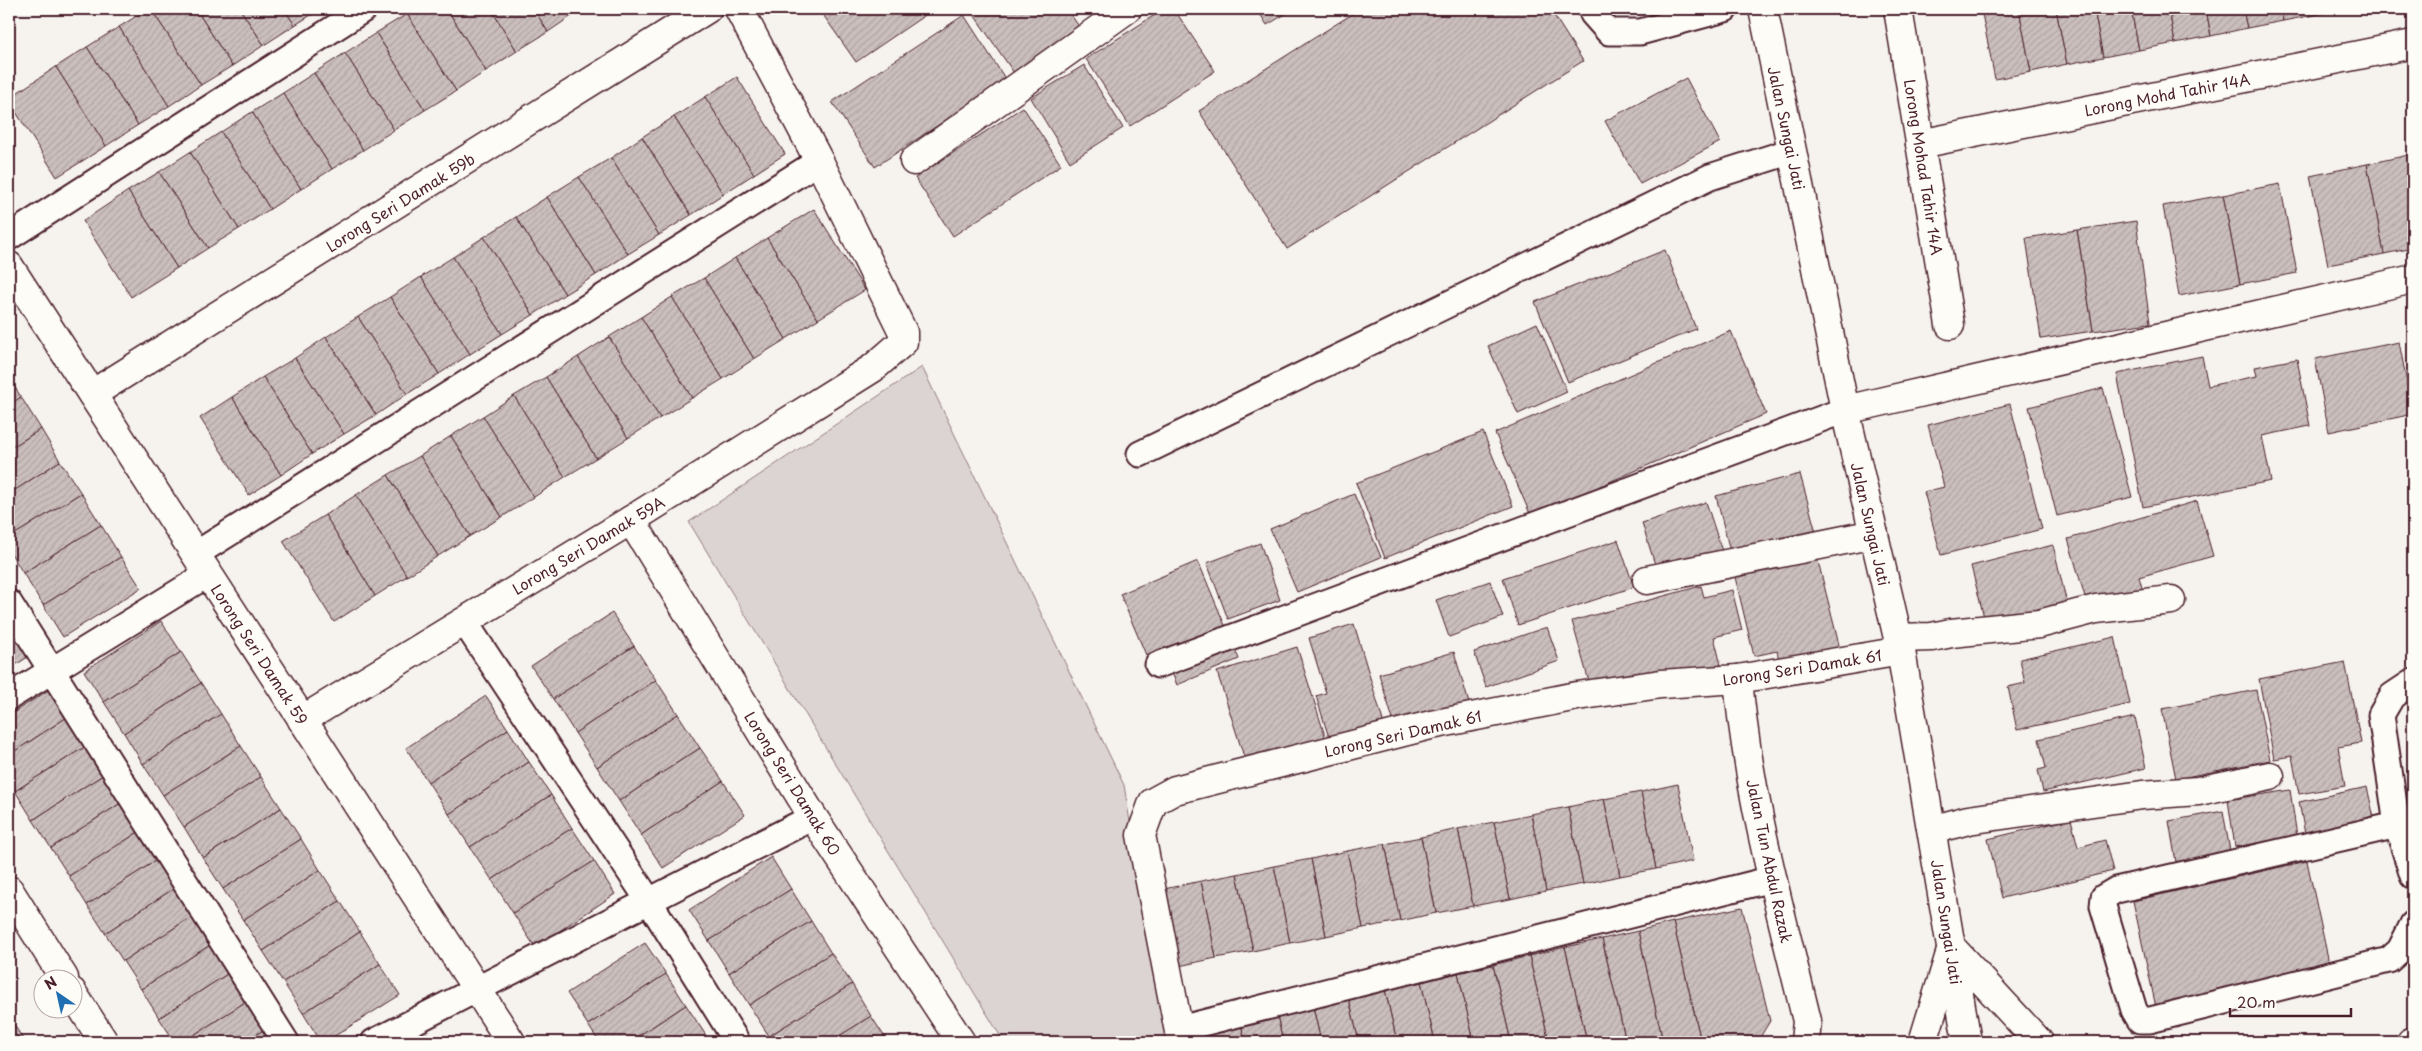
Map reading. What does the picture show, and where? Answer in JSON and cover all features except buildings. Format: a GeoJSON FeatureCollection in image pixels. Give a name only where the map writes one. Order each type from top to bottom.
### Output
{"type":"FeatureCollection","features":[{"type":"Feature","properties":{"kind":"street","name":"Lorong Seri Damak 59b"},"geometry":{"type":"LineString","coordinates":[[92,394],[708,9]]}},
{"type":"Feature","properties":{"kind":"street","name":"Lorong Seri Damak 59A"},"geometry":{"type":"LineString","coordinates":[[302,720],[631,520],[873,368],[903,342],[903,332],[819,161],[739,9]]}},
{"type":"Feature","properties":{"kind":"street"},"geometry":{"type":"LineString","coordinates":[[914,160],[1127,9]]}},
{"type":"Feature","properties":{"kind":"street","name":"Jalan Sungai Jati"},"geometry":{"type":"LineString","coordinates":[[1763,9],[1845,410],[1899,644],[1967,1042]]}},
{"type":"Feature","properties":{"kind":"street","name":"Lorong Mohad Tahir 14A"},"geometry":{"type":"LineString","coordinates":[[1898,9],[1950,325]]}},
{"type":"Feature","properties":{"kind":"street","name":"Lorong Mohd Tahir 14A"},"geometry":{"type":"LineString","coordinates":[[1920,144],[2413,44]]}},
{"type":"Feature","properties":{"kind":"street","name":"Lorong Seri Damak 59"},"geometry":{"type":"LineString","coordinates":[[9,266],[511,1042]]}},
{"type":"Feature","properties":{"kind":"street"},"geometry":{"type":"LineString","coordinates":[[1845,410],[2413,279]]}},
{"type":"Feature","properties":{"kind":"street","name":"Lorong Seri Damak 60"},"geometry":{"type":"LineString","coordinates":[[631,520],[813,817],[961,1042]]}},
{"type":"Feature","properties":{"kind":"street"},"geometry":{"type":"LineString","coordinates":[[1647,580],[1874,534]]}},
{"type":"Feature","properties":{"kind":"street","name":"Lorong Seri Damak 61"},"geometry":{"type":"LineString","coordinates":[[1180,1036],[1141,835],[1153,802],[1175,790],[1431,724],[1577,696],[1661,684],[1738,679],[1941,635],[2039,624],[2096,609],[2171,600]]}},
{"type":"Feature","properties":{"kind":"street","name":"Jalan Tun Abdul Razak"},"geometry":{"type":"LineString","coordinates":[[1738,679],[1742,730],[1772,879],[1807,1021],[1805,1042]]}},
{"type":"Feature","properties":{"kind":"street"},"geometry":{"type":"LineString","coordinates":[[1932,830],[1968,820],[2142,795],[2198,791],[2270,776]]}},
{"type":"Feature","properties":{"kind":"street"},"geometry":{"type":"LineString","coordinates":[[9,890],[58,968]]}},
{"type":"Feature","properties":{"kind":"street"},"geometry":{"type":"LineString","coordinates":[[1924,1042],[1952,948]]}},
{"type":"Feature","properties":{"kind":"street"},"geometry":{"type":"LineString","coordinates":[[1952,948],[2039,1042]]}},
{"type":"Feature","properties":{"kind":"street"},"geometry":{"type":"LineString","coordinates":[[82,1008],[104,1042]]}},
{"type":"Feature","properties":{"kind":"lane"},"geometry":{"type":"LineString","coordinates":[[9,237],[364,9]]}},
{"type":"Feature","properties":{"kind":"lane"},"geometry":{"type":"LineString","coordinates":[[1591,9],[1593,14],[1610,32],[1640,32],[1725,9]]}},
{"type":"Feature","properties":{"kind":"lane"},"geometry":{"type":"LineString","coordinates":[[1140,454],[1710,177],[1792,151]]}},
{"type":"Feature","properties":{"kind":"lane"},"geometry":{"type":"LineString","coordinates":[[9,696],[51,671],[202,564],[819,161]]}},
{"type":"Feature","properties":{"kind":"lane"},"geometry":{"type":"LineString","coordinates":[[1158,665],[1845,410]]}},
{"type":"Feature","properties":{"kind":"lane"},"geometry":{"type":"LineString","coordinates":[[9,602],[286,1042]]}},
{"type":"Feature","properties":{"kind":"lane"},"geometry":{"type":"LineString","coordinates":[[464,621],[649,901],[737,1042]]}},
{"type":"Feature","properties":{"kind":"lane"},"geometry":{"type":"LineString","coordinates":[[2413,682],[2392,696],[2381,715],[2397,825],[2413,876]]}},
{"type":"Feature","properties":{"kind":"lane"},"geometry":{"type":"LineString","coordinates":[[374,1042],[813,817]]}},
{"type":"Feature","properties":{"kind":"lane"},"geometry":{"type":"LineString","coordinates":[[2397,825],[2116,890],[2104,897],[2103,906],[2134,1010],[2140,1020],[2150,1020],[2389,960],[2400,950],[2413,924]]}},
{"type":"Feature","properties":{"kind":"lane"},"geometry":{"type":"LineString","coordinates":[[1180,1036],[1772,879]]}},
{"type":"Feature","properties":{"kind":"shaded area"},"geometry":{"type":"Polygon","coordinates":[[[922,367],[1124,785],[1166,1042],[1004,1042],[689,522],[922,367]]]}}]}
